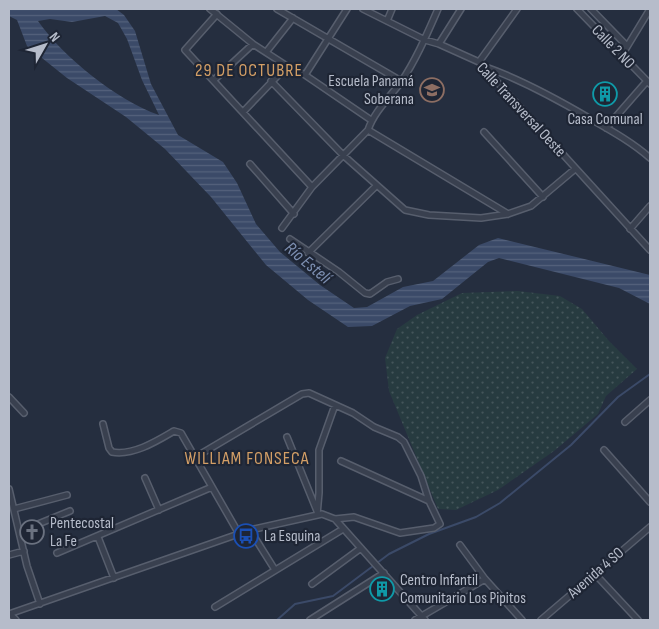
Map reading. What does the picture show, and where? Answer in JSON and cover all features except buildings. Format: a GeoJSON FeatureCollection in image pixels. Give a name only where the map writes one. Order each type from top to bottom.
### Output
{"type":"FeatureCollection","features":[{"type":"Feature","properties":{"kind":"street"},"geometry":{"type":"LineString","coordinates":[[210,9],[253,44],[267,51],[371,120]]}},
{"type":"Feature","properties":{"kind":"street"},"geometry":{"type":"LineString","coordinates":[[277,9],[401,81]]}},
{"type":"Feature","properties":{"kind":"street"},"geometry":{"type":"LineString","coordinates":[[304,75],[329,40],[347,9]]}},
{"type":"Feature","properties":{"kind":"street","name":"Calle Transversal Oeste"},"geometry":{"type":"LineString","coordinates":[[363,9],[425,40],[439,44],[480,64],[650,250]]}},
{"type":"Feature","properties":{"kind":"street"},"geometry":{"type":"LineString","coordinates":[[387,21],[392,9]]}},
{"type":"Feature","properties":{"kind":"street"},"geometry":{"type":"LineString","coordinates":[[282,228],[312,187],[368,130],[371,120],[401,81],[425,40],[438,9]]}},
{"type":"Feature","properties":{"kind":"street"},"geometry":{"type":"LineString","coordinates":[[439,44],[461,9]]}},
{"type":"Feature","properties":{"kind":"street"},"geometry":{"type":"LineString","coordinates":[[517,9],[480,64],[522,81],[606,128],[650,158]]}},
{"type":"Feature","properties":{"kind":"street","name":"Calle 2 NO"},"geometry":{"type":"LineString","coordinates":[[577,9],[649,83]]}},
{"type":"Feature","properties":{"kind":"street"},"geometry":{"type":"LineString","coordinates":[[591,9],[627,46]]}},
{"type":"Feature","properties":{"kind":"street"},"geometry":{"type":"LineString","coordinates":[[622,55],[650,9]]}},
{"type":"Feature","properties":{"kind":"street"},"geometry":{"type":"LineString","coordinates":[[217,14],[184,49],[312,187]]}},
{"type":"Feature","properties":{"kind":"street"},"geometry":{"type":"LineString","coordinates":[[267,51],[293,18]]}},
{"type":"Feature","properties":{"kind":"street"},"geometry":{"type":"LineString","coordinates":[[214,80],[253,44]]}},
{"type":"Feature","properties":{"kind":"street"},"geometry":{"type":"LineString","coordinates":[[243,112],[287,66]]}},
{"type":"Feature","properties":{"kind":"street"},"geometry":{"type":"LineString","coordinates":[[272,82],[344,156],[405,210],[429,215],[481,218],[508,214],[531,206],[575,169]]}},
{"type":"Feature","properties":{"kind":"street"},"geometry":{"type":"LineString","coordinates":[[606,128],[649,83]]}},
{"type":"Feature","properties":{"kind":"street"},"geometry":{"type":"LineString","coordinates":[[368,130],[508,214]]}},
{"type":"Feature","properties":{"kind":"street"},"geometry":{"type":"LineString","coordinates":[[484,132],[543,197]]}},
{"type":"Feature","properties":{"kind":"street"},"geometry":{"type":"LineString","coordinates":[[250,164],[294,214]]}},
{"type":"Feature","properties":{"kind":"street"},"geometry":{"type":"LineString","coordinates":[[308,253],[376,186]]}},
{"type":"Feature","properties":{"kind":"street"},"geometry":{"type":"LineString","coordinates":[[630,229],[650,206]]}},
{"type":"Feature","properties":{"kind":"street"},"geometry":{"type":"LineString","coordinates":[[290,240],[339,272],[368,294],[387,282],[398,279]]}},
{"type":"Feature","properties":{"kind":"street"},"geometry":{"type":"LineString","coordinates":[[9,614],[250,530],[317,513],[335,519],[354,517],[400,533],[434,528],[440,524],[429,501],[421,476],[404,442],[309,393],[302,394],[194,458]]}},
{"type":"Feature","properties":{"kind":"street"},"geometry":{"type":"LineString","coordinates":[[9,397],[24,413]]}},
{"type":"Feature","properties":{"kind":"street"},"geometry":{"type":"LineString","coordinates":[[624,422],[650,400]]}},
{"type":"Feature","properties":{"kind":"street"},"geometry":{"type":"LineString","coordinates":[[317,513],[320,493],[319,450],[335,405]]}},
{"type":"Feature","properties":{"kind":"street"},"geometry":{"type":"LineString","coordinates":[[103,424],[109,448],[112,452],[119,453],[148,445],[174,431],[181,434],[239,534]]}},
{"type":"Feature","properties":{"kind":"street"},"geometry":{"type":"LineString","coordinates":[[287,438],[317,513]]}},
{"type":"Feature","properties":{"kind":"street"},"geometry":{"type":"LineString","coordinates":[[604,450],[650,502]]}},
{"type":"Feature","properties":{"kind":"street"},"geometry":{"type":"LineString","coordinates":[[341,460],[429,501]]}},
{"type":"Feature","properties":{"kind":"street"},"geometry":{"type":"LineString","coordinates":[[146,478],[160,510]]}},
{"type":"Feature","properties":{"kind":"street"},"geometry":{"type":"LineString","coordinates":[[57,553],[98,537],[212,486]]}},
{"type":"Feature","properties":{"kind":"street"},"geometry":{"type":"LineString","coordinates":[[9,489],[24,551],[40,604]]}},
{"type":"Feature","properties":{"kind":"street"},"geometry":{"type":"LineString","coordinates":[[14,509],[67,495]]}},
{"type":"Feature","properties":{"kind":"street"},"geometry":{"type":"LineString","coordinates":[[20,531],[70,511]]}},
{"type":"Feature","properties":{"kind":"street"},"geometry":{"type":"LineString","coordinates":[[335,519],[423,618]]}},
{"type":"Feature","properties":{"kind":"street","name":"Avenida 4 SO"},"geometry":{"type":"LineString","coordinates":[[541,620],[650,527]]}},
{"type":"Feature","properties":{"kind":"street"},"geometry":{"type":"LineString","coordinates":[[215,607],[343,529]]}},
{"type":"Feature","properties":{"kind":"street"},"geometry":{"type":"LineString","coordinates":[[250,530],[275,570]]}},
{"type":"Feature","properties":{"kind":"street"},"geometry":{"type":"LineString","coordinates":[[98,537],[114,578]]}},
{"type":"Feature","properties":{"kind":"street"},"geometry":{"type":"LineString","coordinates":[[460,545],[485,579],[522,620]]}},
{"type":"Feature","properties":{"kind":"street"},"geometry":{"type":"LineString","coordinates":[[312,584],[361,548]]}},
{"type":"Feature","properties":{"kind":"street"},"geometry":{"type":"LineString","coordinates":[[9,555],[24,551]]}},
{"type":"Feature","properties":{"kind":"street"},"geometry":{"type":"LineString","coordinates":[[314,619],[384,573]]}},
{"type":"Feature","properties":{"kind":"street"},"geometry":{"type":"LineString","coordinates":[[595,574],[638,620]]}},
{"type":"Feature","properties":{"kind":"street"},"geometry":{"type":"LineString","coordinates":[[415,620],[423,618],[485,579]]}},
{"type":"Feature","properties":{"kind":"street"},"geometry":{"type":"LineString","coordinates":[[9,614],[16,620]]}},
{"type":"Feature","properties":{"kind":"green space"},"geometry":{"type":"Polygon","coordinates":[[[518,291],[560,296],[582,309],[609,341],[637,369],[606,396],[598,414],[554,451],[498,490],[456,510],[438,509],[389,391],[385,358],[397,329],[417,315],[462,293],[518,291]]]}},
{"type":"Feature","properties":{"kind":"water","name":"Río Estelí"},"geometry":{"type":"Polygon","coordinates":[[[9,9],[116,9],[124,15],[135,31],[151,84],[178,135],[223,162],[237,183],[256,224],[280,252],[320,285],[354,308],[367,307],[403,287],[433,281],[479,245],[498,238],[650,275],[650,304],[619,288],[499,258],[488,262],[442,299],[410,306],[372,326],[348,327],[308,300],[266,265],[211,197],[165,149],[126,117],[67,78],[27,46],[17,20],[9,16],[9,9]],[[105,16],[72,22],[50,19],[38,21],[62,49],[92,76],[126,99],[159,115],[142,80],[127,39],[118,23],[105,16]]]}},
{"type":"Feature","properties":{"kind":"waterway"},"geometry":{"type":"LineString","coordinates":[[277,620],[295,604],[333,596],[389,554],[429,534],[476,517],[500,503],[571,445],[618,397],[650,374]]}},
{"type":"Feature","properties":{"kind":"place","name":"Escuela Panamá Soberana"},"geometry":{"type":"Point","coordinates":[432,90]}},
{"type":"Feature","properties":{"kind":"place","name":"Casa Comunal"},"geometry":{"type":"Point","coordinates":[605,94]}},
{"type":"Feature","properties":{"kind":"place","name":"Pentecostal La Fe"},"geometry":{"type":"Point","coordinates":[32,532]}},
{"type":"Feature","properties":{"kind":"place","name":"La Esquina"},"geometry":{"type":"Point","coordinates":[246,536]}},
{"type":"Feature","properties":{"kind":"place","name":"Centro Infantil Comunitario Los Pipitos"},"geometry":{"type":"Point","coordinates":[382,589]}},
{"type":"Feature","properties":{"kind":"district","name":"29 DE OCTUBRE"},"geometry":{"type":"Point","coordinates":[249,70]}},
{"type":"Feature","properties":{"kind":"district","name":"WILLIAM FONSECA"},"geometry":{"type":"Point","coordinates":[247,458]}}]}
